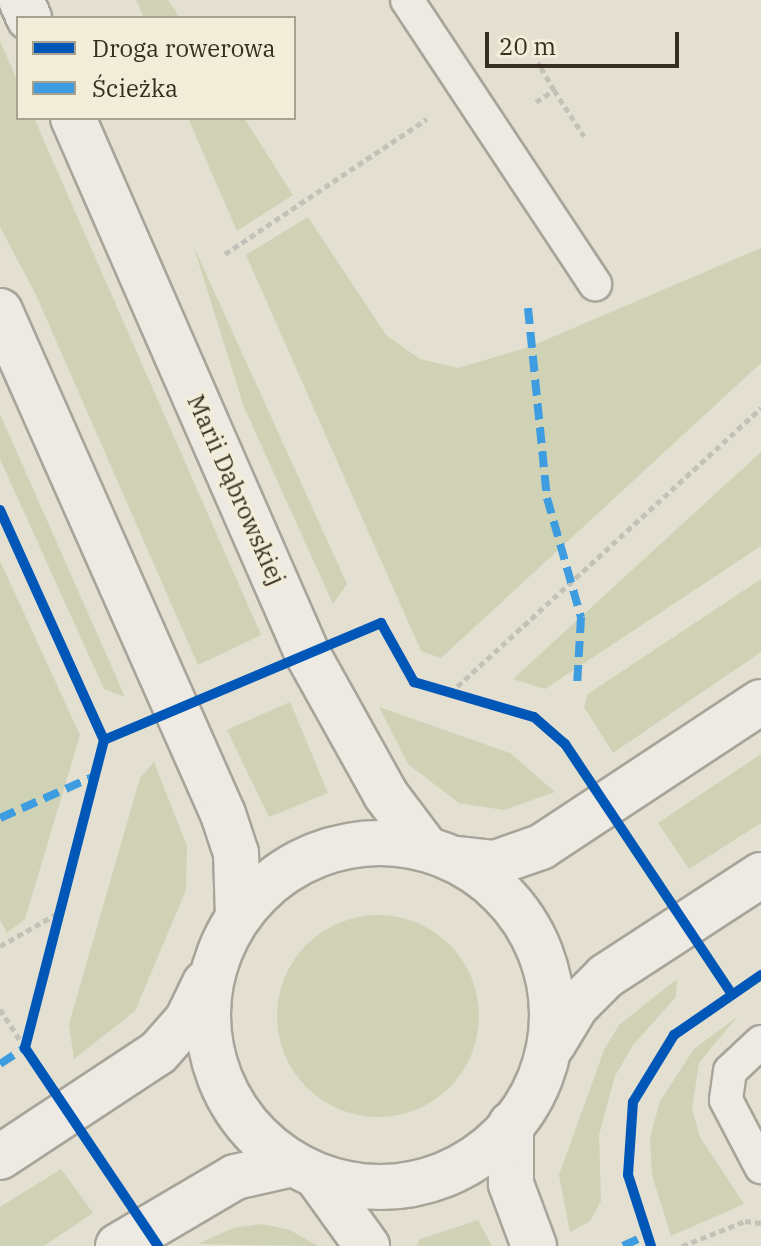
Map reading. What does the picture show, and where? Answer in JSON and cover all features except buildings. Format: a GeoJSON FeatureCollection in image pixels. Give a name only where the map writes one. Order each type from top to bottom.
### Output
{"type":"FeatureCollection","features":[{"type":"Feature","properties":{"kind":"street","name":"Marii Dąbrowskiej"},"geometry":{"type":"LineString","coordinates":[[74,120],[307,653],[386,795],[441,853],[514,906],[533,935],[556,1002],[552,1047]]}},
{"type":"Feature","properties":{"kind":"street"},"geometry":{"type":"LineString","coordinates":[[0,311],[223,814],[236,853],[238,916]]}},
{"type":"Feature","properties":{"kind":"street"},"geometry":{"type":"LineString","coordinates":[[0,1157],[158,1053],[187,1020],[238,916],[274,878],[320,853],[370,844],[495,863],[541,847],[761,702]]}},
{"type":"Feature","properties":{"kind":"street"},"geometry":{"type":"LineString","coordinates":[[118,1246],[235,1177],[306,1171],[384,1190],[431,1181],[476,1157],[511,1124],[576,1006],[606,976],[761,875]]}},
{"type":"Feature","properties":{"kind":"street"},"geometry":{"type":"LineString","coordinates":[[208,977],[206,1019],[223,1080],[252,1124],[306,1171],[367,1246]]}},
{"type":"Feature","properties":{"kind":"street"},"geometry":{"type":"LineString","coordinates":[[511,1124],[509,1173],[534,1246]]}},
{"type":"Feature","properties":{"kind":"lane"},"geometry":{"type":"LineString","coordinates":[[407,0],[595,284]]}},
{"type":"Feature","properties":{"kind":"lane"},"geometry":{"type":"LineString","coordinates":[[761,1042],[730,1071],[726,1100],[761,1167]]}},
{"type":"Feature","properties":{"kind":"path"},"geometry":{"type":"LineString","coordinates":[[538,62],[584,136]]}},
{"type":"Feature","properties":{"kind":"path"},"geometry":{"type":"LineString","coordinates":[[225,254],[505,67],[531,105],[554,90]]}},
{"type":"Feature","properties":{"kind":"path"},"geometry":{"type":"LineString","coordinates":[[450,693],[761,408]]}},
{"type":"Feature","properties":{"kind":"path"},"geometry":{"type":"LineString","coordinates":[[0,946],[60,912]]}},
{"type":"Feature","properties":{"kind":"path"},"geometry":{"type":"LineString","coordinates":[[0,1009],[25,1048]]}},
{"type":"Feature","properties":{"kind":"path"},"geometry":{"type":"LineString","coordinates":[[682,1246],[745,1221],[761,1223]]}},
{"type":"Feature","properties":{"kind":"green space"},"geometry":{"type":"Polygon","coordinates":[[[136,0],[168,0],[179,16],[143,16],[136,0]]]}},
{"type":"Feature","properties":{"kind":"green space"},"geometry":{"type":"Polygon","coordinates":[[[0,41],[16,77],[16,120],[35,120],[261,635],[198,665],[36,295],[0,227],[0,41]]]}},
{"type":"Feature","properties":{"kind":"green space"},"geometry":{"type":"Polygon","coordinates":[[[189,120],[245,120],[293,195],[237,231],[189,120]]]}},
{"type":"Feature","properties":{"kind":"green space"},"geometry":{"type":"Polygon","coordinates":[[[308,217],[386,335],[420,359],[458,368],[529,347],[761,248],[761,363],[441,658],[421,651],[246,255],[308,217]]]}},
{"type":"Feature","properties":{"kind":"green space"},"geometry":{"type":"Polygon","coordinates":[[[193,245],[347,584],[333,604],[244,407],[193,245]]]}},
{"type":"Feature","properties":{"kind":"green space"},"geometry":{"type":"Polygon","coordinates":[[[0,414],[125,697],[104,689],[0,459],[0,414]]]}},
{"type":"Feature","properties":{"kind":"green space"},"geometry":{"type":"Polygon","coordinates":[[[761,452],[761,546],[545,689],[513,679],[761,452]]]}},
{"type":"Feature","properties":{"kind":"green space"},"geometry":{"type":"Polygon","coordinates":[[[0,561],[80,735],[25,919],[7,933],[0,920],[0,561]]]}},
{"type":"Feature","properties":{"kind":"green space"},"geometry":{"type":"Polygon","coordinates":[[[761,579],[761,652],[613,753],[584,707],[588,694],[761,579]]]}},
{"type":"Feature","properties":{"kind":"green space"},"geometry":{"type":"Polygon","coordinates":[[[290,702],[328,793],[269,817],[227,730],[290,702]]]}},
{"type":"Feature","properties":{"kind":"green space"},"geometry":{"type":"Polygon","coordinates":[[[379,707],[510,753],[555,792],[504,810],[459,803],[408,764],[379,707]]]}},
{"type":"Feature","properties":{"kind":"green space"},"geometry":{"type":"Polygon","coordinates":[[[761,754],[761,823],[689,869],[658,823],[761,754]]]}},
{"type":"Feature","properties":{"kind":"green space"},"geometry":{"type":"Polygon","coordinates":[[[154,762],[187,846],[186,890],[135,1011],[74,1059],[69,1024],[140,778],[154,762]]]}},
{"type":"Feature","properties":{"kind":"green space"},"geometry":{"type":"Polygon","coordinates":[[[378,915],[416,923],[434,932],[449,945],[462,960],[471,978],[479,1016],[471,1054],[462,1072],[449,1087],[434,1100],[416,1109],[378,1117],[340,1109],[322,1100],[307,1087],[294,1072],[285,1054],[277,1016],[285,978],[294,960],[307,945],[322,932],[340,923],[378,915]]]}},
{"type":"Feature","properties":{"kind":"green space"},"geometry":{"type":"Polygon","coordinates":[[[677,979],[676,997],[633,1045],[615,1076],[599,1135],[601,1201],[590,1221],[570,1232],[559,1175],[604,1050],[619,1025],[677,979]]]}},
{"type":"Feature","properties":{"kind":"green space"},"geometry":{"type":"Polygon","coordinates":[[[737,1017],[699,1063],[692,1109],[700,1137],[744,1204],[671,1236],[652,1175],[650,1138],[660,1101],[694,1049],[737,1017]]]}},
{"type":"Feature","properties":{"kind":"green space"},"geometry":{"type":"Polygon","coordinates":[[[61,1169],[93,1213],[44,1246],[0,1246],[0,1207],[61,1169]]]}},
{"type":"Feature","properties":{"kind":"green space"},"geometry":{"type":"Polygon","coordinates":[[[478,1220],[492,1246],[416,1246],[420,1239],[478,1220]]]}},
{"type":"Feature","properties":{"kind":"green space"},"geometry":{"type":"Polygon","coordinates":[[[262,1224],[290,1230],[318,1246],[198,1244],[233,1228],[262,1224]]]}},
{"type":"Feature","properties":{"kind":"marked path"},"geometry":{"type":"LineString","coordinates":[[528,308],[547,498],[581,617],[577,686]]}},
{"type":"Feature","properties":{"kind":"marked path"},"geometry":{"type":"LineString","coordinates":[[0,818],[95,776]]}},
{"type":"Feature","properties":{"kind":"marked path"},"geometry":{"type":"LineString","coordinates":[[0,1064],[25,1048]]}},
{"type":"Feature","properties":{"kind":"marked path"},"geometry":{"type":"LineString","coordinates":[[623,1246],[647,1235]]}},
{"type":"Feature","properties":{"kind":"cycle path"},"geometry":{"type":"LineString","coordinates":[[0,510],[104,740],[25,1048],[158,1246]]}},
{"type":"Feature","properties":{"kind":"cycle path"},"geometry":{"type":"LineString","coordinates":[[104,740],[381,623],[414,682],[534,717],[565,744],[732,994]]}},
{"type":"Feature","properties":{"kind":"cycle path"},"geometry":{"type":"LineString","coordinates":[[651,1246],[628,1175],[633,1102],[674,1035],[761,975]]}}]}
